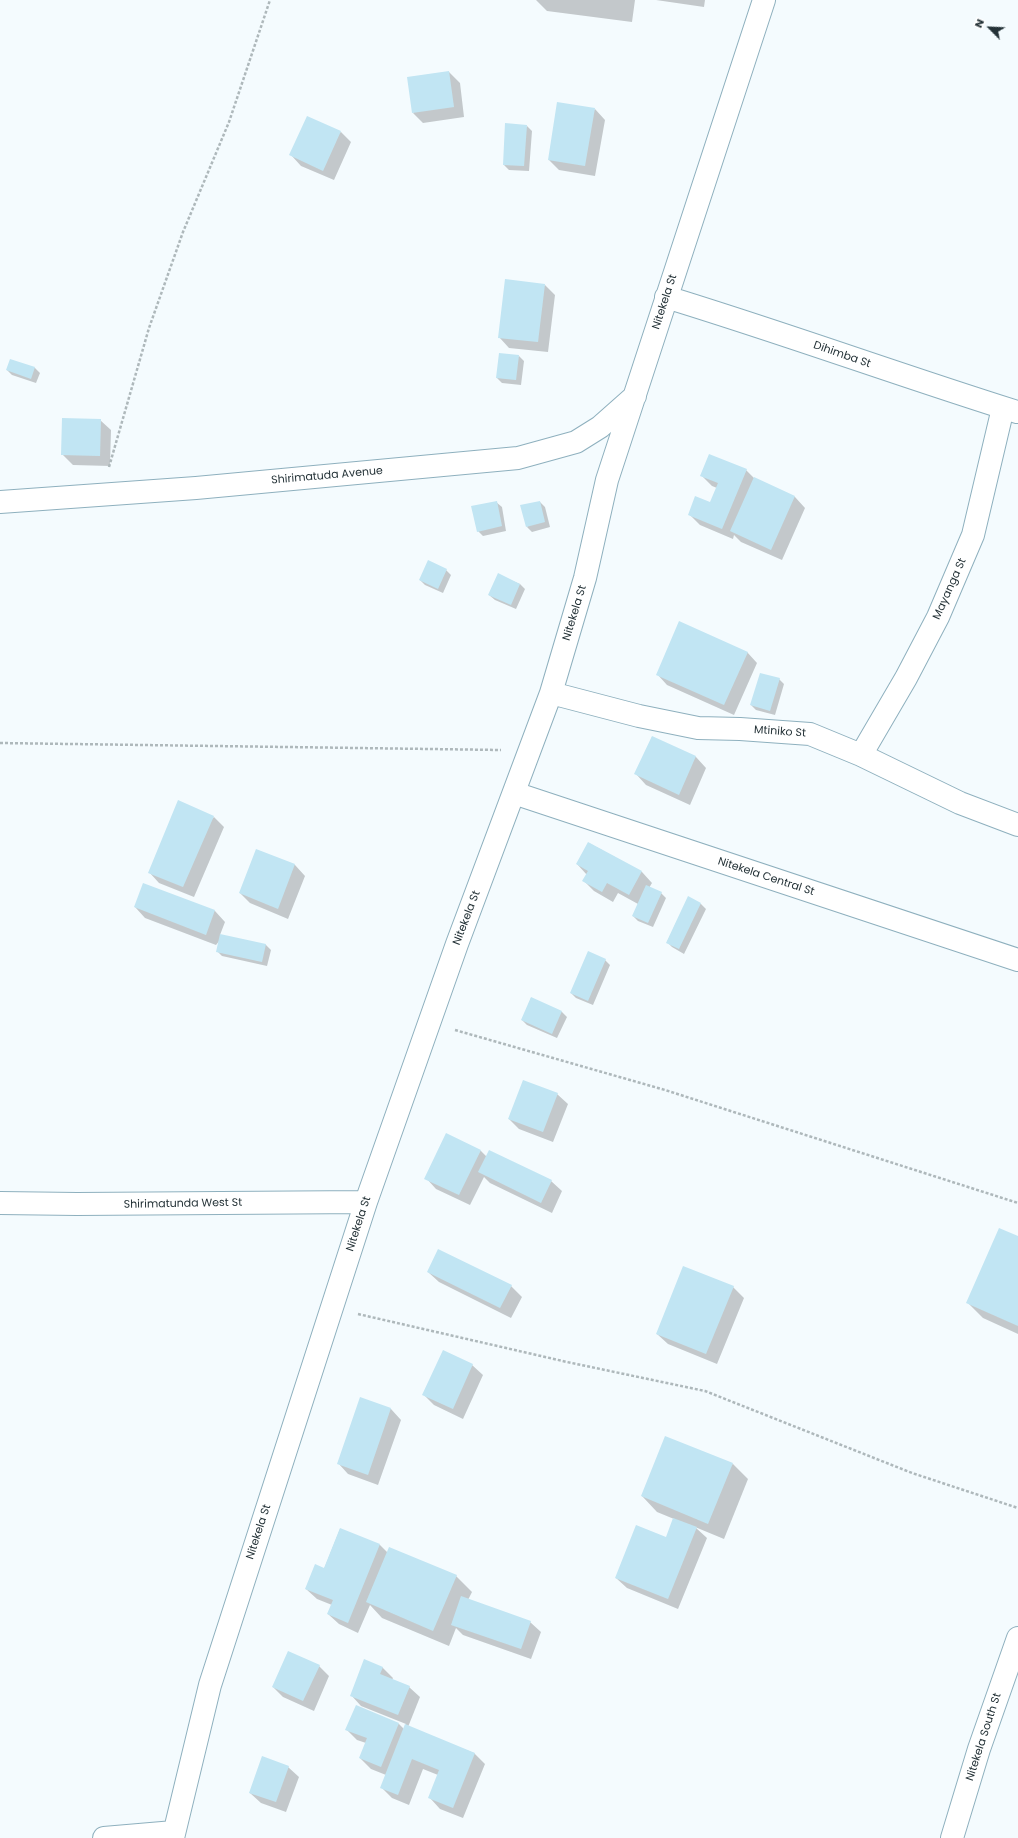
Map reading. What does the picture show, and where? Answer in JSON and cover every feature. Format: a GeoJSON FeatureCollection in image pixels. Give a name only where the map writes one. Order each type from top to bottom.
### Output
{"type":"FeatureCollection","features":[{"type":"Feature","properties":{"kind":"street","name":"Nitekela St"},"geometry":{"type":"LineString","coordinates":[[174,1835],[210,1685],[366,1202],[429,1022],[551,693],[585,578],[607,480],[742,72],[764,0]]}},
{"type":"Feature","properties":{"kind":"street","name":"Dihimba St"},"geometry":{"type":"LineString","coordinates":[[666,298],[759,326],[1011,410]]}},
{"type":"Feature","properties":{"kind":"street","name":"Shirimatuda Avenue"},"geometry":{"type":"LineString","coordinates":[[0,502],[196,488],[518,458],[576,442],[600,427],[635,396]]}},
{"type":"Feature","properties":{"kind":"street","name":"Mayanga St"},"geometry":{"type":"LineString","coordinates":[[860,756],[906,678],[938,617],[973,535],[1011,410]]}},
{"type":"Feature","properties":{"kind":"street","name":"Mtiniko St"},"geometry":{"type":"LineString","coordinates":[[551,693],[639,716],[698,728],[740,729],[810,734],[960,803],[1018,825]]}},
{"type":"Feature","properties":{"kind":"street","name":"Nitekela Central St"},"geometry":{"type":"LineString","coordinates":[[514,793],[1018,960]]}},
{"type":"Feature","properties":{"kind":"street","name":"Shirimatunda West St"},"geometry":{"type":"LineString","coordinates":[[0,1203],[77,1204],[366,1202]]}},
{"type":"Feature","properties":{"kind":"street","name":"Nitekela South St"},"geometry":{"type":"LineString","coordinates":[[952,1838],[979,1749],[1018,1638]]}},
{"type":"Feature","properties":{"kind":"street"},"geometry":{"type":"LineString","coordinates":[[104,1838],[174,1835]]}},
{"type":"Feature","properties":{"kind":"path"},"geometry":{"type":"LineString","coordinates":[[101,494],[149,328],[183,232],[229,122],[270,0]]}},
{"type":"Feature","properties":{"kind":"path"},"geometry":{"type":"LineString","coordinates":[[0,743],[529,751]]}},
{"type":"Feature","properties":{"kind":"path"},"geometry":{"type":"LineString","coordinates":[[429,1022],[665,1090],[1018,1203]]}},
{"type":"Feature","properties":{"kind":"path"},"geometry":{"type":"LineString","coordinates":[[332,1308],[567,1362],[705,1391],[905,1470],[1018,1508]]}},
{"type":"Feature","properties":{"kind":"building"},"geometry":{"type":"Polygon","coordinates":[[[449,71],[454,107],[412,113],[407,77],[449,71]]]}},
{"type":"Feature","properties":{"kind":"building"},"geometry":{"type":"Polygon","coordinates":[[[557,102],[595,108],[585,166],[548,160],[557,102]]]}},
{"type":"Feature","properties":{"kind":"building"},"geometry":{"type":"Polygon","coordinates":[[[307,116],[341,131],[323,171],[289,155],[307,116]]]}},
{"type":"Feature","properties":{"kind":"building"},"geometry":{"type":"Polygon","coordinates":[[[505,123],[527,125],[524,166],[503,165],[505,123]]]}},
{"type":"Feature","properties":{"kind":"building"},"geometry":{"type":"Polygon","coordinates":[[[505,279],[545,284],[538,342],[498,338],[505,279]]]}},
{"type":"Feature","properties":{"kind":"building"},"geometry":{"type":"Polygon","coordinates":[[[499,353],[519,355],[516,380],[496,378],[499,353]]]}},
{"type":"Feature","properties":{"kind":"building"},"geometry":{"type":"Polygon","coordinates":[[[10,359],[35,367],[31,379],[6,370],[10,359]]]}},
{"type":"Feature","properties":{"kind":"building"},"geometry":{"type":"Polygon","coordinates":[[[62,418],[101,419],[100,456],[61,455],[62,418]]]}},
{"type":"Feature","properties":{"kind":"building"},"geometry":{"type":"Polygon","coordinates":[[[709,454],[747,469],[722,529],[688,515],[695,496],[710,502],[718,483],[700,476],[709,454]]]}},
{"type":"Feature","properties":{"kind":"building"},"geometry":{"type":"Polygon","coordinates":[[[754,477],[795,496],[771,550],[730,531],[754,477]]]}},
{"type":"Feature","properties":{"kind":"building"},"geometry":{"type":"Polygon","coordinates":[[[497,501],[502,526],[477,532],[471,506],[497,501]]]}},
{"type":"Feature","properties":{"kind":"building"},"geometry":{"type":"Polygon","coordinates":[[[540,501],[545,522],[526,527],[520,505],[540,501]]]}},
{"type":"Feature","properties":{"kind":"building"},"geometry":{"type":"Polygon","coordinates":[[[428,560],[447,569],[438,589],[419,580],[428,560]]]}},
{"type":"Feature","properties":{"kind":"building"},"geometry":{"type":"Polygon","coordinates":[[[498,573],[520,584],[511,605],[488,595],[498,573]]]}},
{"type":"Feature","properties":{"kind":"building"},"geometry":{"type":"Polygon","coordinates":[[[679,621],[748,652],[724,705],[656,675],[679,621]]]}},
{"type":"Feature","properties":{"kind":"building"},"geometry":{"type":"Polygon","coordinates":[[[760,673],[780,678],[770,711],[750,705],[760,673]]]}},
{"type":"Feature","properties":{"kind":"building"},"geometry":{"type":"Polygon","coordinates":[[[652,736],[696,756],[679,795],[634,774],[652,736]]]}},
{"type":"Feature","properties":{"kind":"building"},"geometry":{"type":"Polygon","coordinates":[[[178,800],[214,816],[183,887],[148,873],[178,800]]]}},
{"type":"Feature","properties":{"kind":"building"},"geometry":{"type":"Polygon","coordinates":[[[588,842],[642,871],[629,895],[607,883],[602,892],[582,881],[588,871],[576,864],[588,842]]]}},
{"type":"Feature","properties":{"kind":"building"},"geometry":{"type":"Polygon","coordinates":[[[256,849],[295,864],[278,909],[239,893],[256,849]]]}},
{"type":"Feature","properties":{"kind":"building"},"geometry":{"type":"Polygon","coordinates":[[[143,883],[215,910],[206,935],[134,907],[143,883]]]}},
{"type":"Feature","properties":{"kind":"building"},"geometry":{"type":"Polygon","coordinates":[[[646,885],[662,892],[648,923],[632,916],[646,885]]]}},
{"type":"Feature","properties":{"kind":"building"},"geometry":{"type":"Polygon","coordinates":[[[688,896],[701,903],[679,949],[666,943],[688,896]]]}},
{"type":"Feature","properties":{"kind":"building"},"geometry":{"type":"Polygon","coordinates":[[[220,934],[266,944],[262,962],[216,952],[220,934]]]}},
{"type":"Feature","properties":{"kind":"building"},"geometry":{"type":"Polygon","coordinates":[[[588,951],[606,959],[588,1001],[570,993],[588,951]]]}},
{"type":"Feature","properties":{"kind":"building"},"geometry":{"type":"Polygon","coordinates":[[[531,997],[562,1011],[552,1034],[521,1020],[531,997]]]}},
{"type":"Feature","properties":{"kind":"building"},"geometry":{"type":"Polygon","coordinates":[[[523,1080],[558,1093],[543,1132],[508,1119],[523,1080]]]}},
{"type":"Feature","properties":{"kind":"building"},"geometry":{"type":"Polygon","coordinates":[[[446,1133],[481,1150],[459,1195],[424,1179],[446,1133]]]}},
{"type":"Feature","properties":{"kind":"building"},"geometry":{"type":"Polygon","coordinates":[[[489,1150],[552,1180],[541,1203],[478,1172],[489,1150]]]}},
{"type":"Feature","properties":{"kind":"building"},"geometry":{"type":"Polygon","coordinates":[[[999,1228],[1018,1236],[1018,1326],[966,1303],[999,1228]]]}},
{"type":"Feature","properties":{"kind":"building"},"geometry":{"type":"Polygon","coordinates":[[[438,1249],[512,1285],[500,1308],[427,1272],[438,1249]]]}},
{"type":"Feature","properties":{"kind":"building"},"geometry":{"type":"Polygon","coordinates":[[[683,1266],[734,1286],[706,1354],[656,1334],[683,1266]]]}},
{"type":"Feature","properties":{"kind":"building"},"geometry":{"type":"Polygon","coordinates":[[[443,1350],[473,1364],[453,1409],[422,1395],[443,1350]]]}},
{"type":"Feature","properties":{"kind":"building"},"geometry":{"type":"Polygon","coordinates":[[[360,1397],[391,1408],[368,1475],[337,1464],[360,1397]]]}},
{"type":"Feature","properties":{"kind":"building"},"geometry":{"type":"Polygon","coordinates":[[[665,1436],[733,1463],[708,1524],[641,1496],[665,1436]]]}},
{"type":"Feature","properties":{"kind":"building"},"geometry":{"type":"Polygon","coordinates":[[[673,1518],[697,1527],[668,1599],[615,1578],[636,1525],[666,1537],[673,1518]]]}},
{"type":"Feature","properties":{"kind":"building"},"geometry":{"type":"Polygon","coordinates":[[[340,1528],[380,1544],[348,1623],[327,1614],[333,1600],[305,1589],[315,1564],[324,1568],[340,1528]]]}},
{"type":"Feature","properties":{"kind":"building"},"geometry":{"type":"Polygon","coordinates":[[[389,1547],[457,1575],[433,1631],[366,1602],[389,1547]]]}},
{"type":"Feature","properties":{"kind":"building"},"geometry":{"type":"Polygon","coordinates":[[[461,1596],[531,1621],[521,1649],[451,1625],[461,1596]]]}},
{"type":"Feature","properties":{"kind":"building"},"geometry":{"type":"Polygon","coordinates":[[[288,1651],[320,1665],[303,1701],[272,1687],[288,1651]]]}},
{"type":"Feature","properties":{"kind":"building"},"geometry":{"type":"Polygon","coordinates":[[[364,1659],[383,1667],[380,1674],[410,1686],[398,1715],[350,1696],[364,1659]]]}},
{"type":"Feature","properties":{"kind":"building"},"geometry":{"type":"Polygon","coordinates":[[[356,1705],[399,1723],[381,1767],[359,1758],[367,1738],[345,1730],[356,1705]]]}},
{"type":"Feature","properties":{"kind":"building"},"geometry":{"type":"Polygon","coordinates":[[[405,1724],[475,1753],[453,1808],[428,1798],[439,1770],[412,1759],[398,1795],[380,1788],[405,1724]]]}},
{"type":"Feature","properties":{"kind":"building"},"geometry":{"type":"Polygon","coordinates":[[[262,1756],[289,1766],[276,1802],[249,1793],[262,1756]]]}}]}
